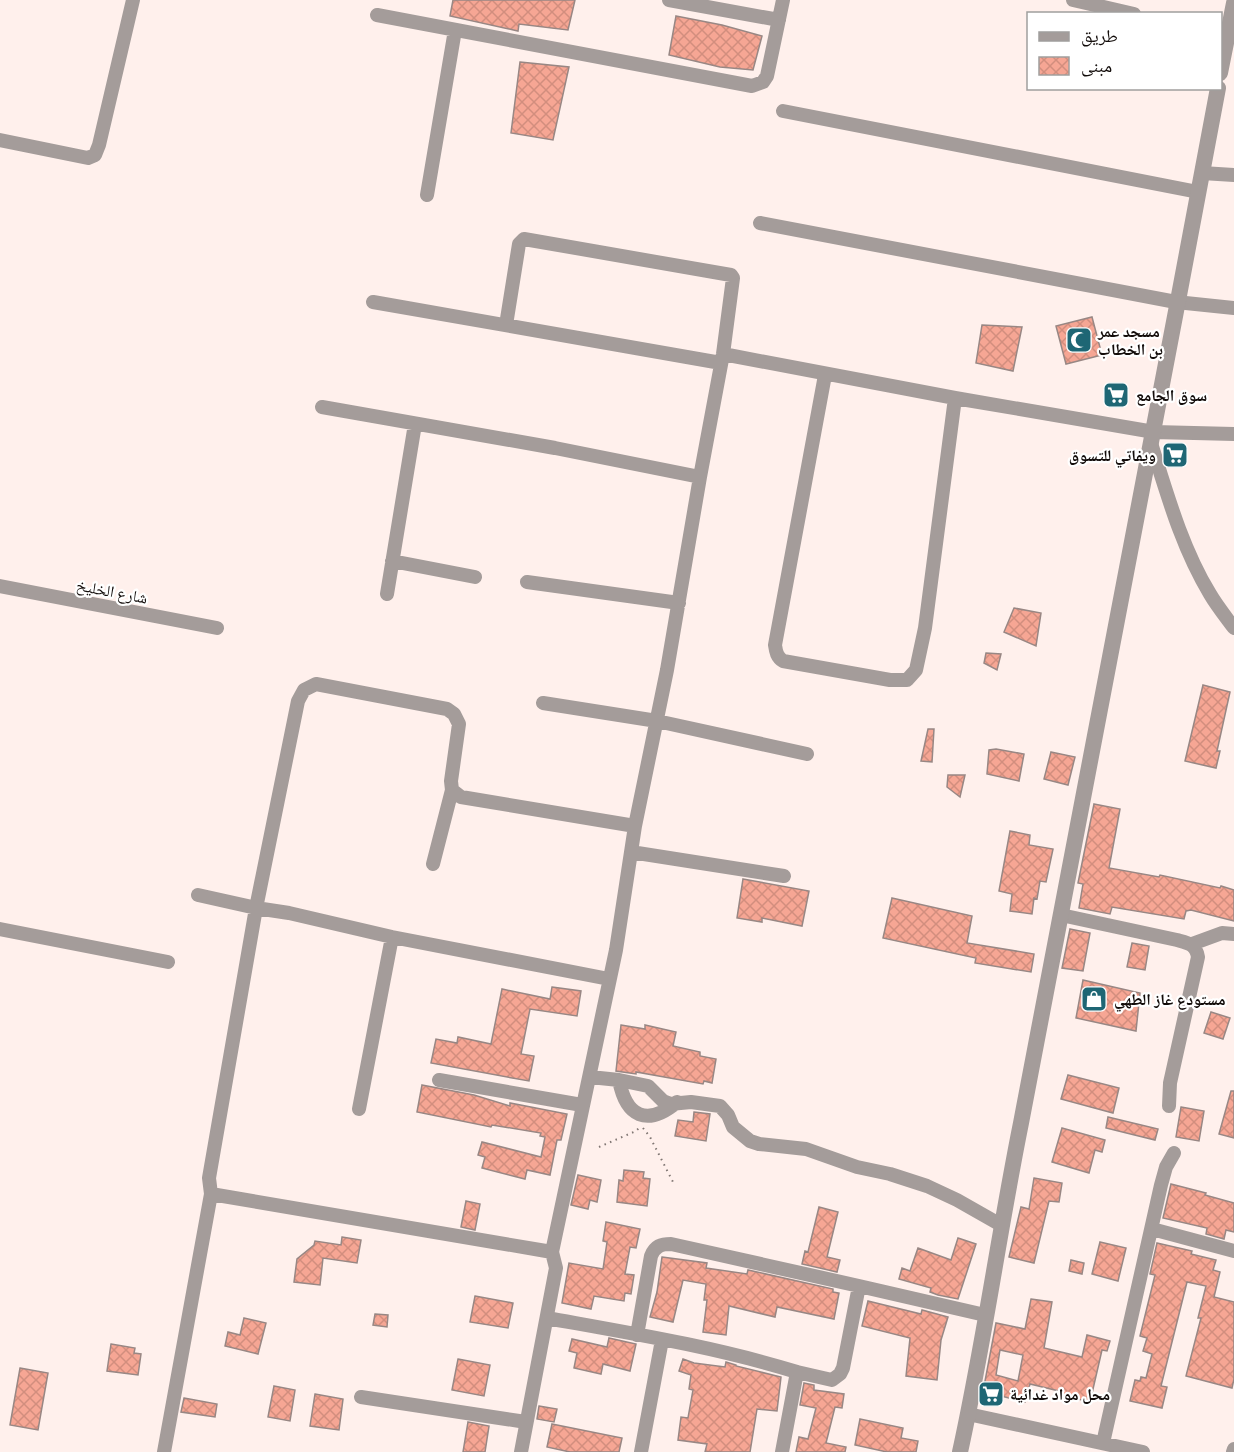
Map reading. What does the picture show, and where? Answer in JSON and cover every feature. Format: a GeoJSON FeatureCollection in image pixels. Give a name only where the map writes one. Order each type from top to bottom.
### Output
{"type":"FeatureCollection","features":[{"type":"Feature","properties":{"kind":"street"},"geometry":{"type":"LineString","coordinates":[[0,140],[88,158],[95,154],[133,0]]}},
{"type":"Feature","properties":{"kind":"street"},"geometry":{"type":"LineString","coordinates":[[669,0],[779,20]]}},
{"type":"Feature","properties":{"kind":"street"},"geometry":{"type":"LineString","coordinates":[[377,15],[752,86],[763,82],[767,76],[783,0]]}},
{"type":"Feature","properties":{"kind":"street"},"geometry":{"type":"LineString","coordinates":[[1073,0],[1125,12]]}},
{"type":"Feature","properties":{"kind":"street"},"geometry":{"type":"LineString","coordinates":[[1222,60],[1224,33],[1234,3]]}},
{"type":"Feature","properties":{"kind":"street"},"geometry":{"type":"LineString","coordinates":[[427,195],[454,30]]}},
{"type":"Feature","properties":{"kind":"street"},"geometry":{"type":"LineString","coordinates":[[960,1452],[1001,1225],[1110,665],[1176,302],[1218,90]]}},
{"type":"Feature","properties":{"kind":"street"},"geometry":{"type":"LineString","coordinates":[[783,111],[1198,192]]}},
{"type":"Feature","properties":{"kind":"street"},"geometry":{"type":"LineString","coordinates":[[1202,173],[1234,175]]}},
{"type":"Feature","properties":{"kind":"street"},"geometry":{"type":"LineString","coordinates":[[760,223],[1176,302],[1234,309]]}},
{"type":"Feature","properties":{"kind":"street"},"geometry":{"type":"LineString","coordinates":[[506,325],[519,244],[524,239],[731,275],[734,281],[679,603],[635,826],[616,950],[552,1252],[556,1268],[520,1452]]}},
{"type":"Feature","properties":{"kind":"street"},"geometry":{"type":"LineString","coordinates":[[373,302],[825,375],[955,398],[1153,438],[1234,434]]}},
{"type":"Feature","properties":{"kind":"street"},"geometry":{"type":"LineString","coordinates":[[825,375],[775,645],[776,652],[783,662],[890,680],[907,680],[916,670],[925,628],[955,398]]}},
{"type":"Feature","properties":{"kind":"street"},"geometry":{"type":"LineString","coordinates":[[322,407],[555,448],[700,477]]}},
{"type":"Feature","properties":{"kind":"street"},"geometry":{"type":"LineString","coordinates":[[387,594],[415,424]]}},
{"type":"Feature","properties":{"kind":"street"},"geometry":{"type":"LineString","coordinates":[[1153,438],[1174,516],[1191,558],[1210,596],[1234,628]]}},
{"type":"Feature","properties":{"kind":"street"},"geometry":{"type":"LineString","coordinates":[[392,561],[475,577]]}},
{"type":"Feature","properties":{"kind":"street"},"geometry":{"type":"LineString","coordinates":[[527,582],[679,603]]}},
{"type":"Feature","properties":{"kind":"street","name":"شارع الخليخ"},"geometry":{"type":"LineString","coordinates":[[0,586],[217,627]]}},
{"type":"Feature","properties":{"kind":"street"},"geometry":{"type":"LineString","coordinates":[[164,1452],[211,1194],[209,1178],[256,908],[298,701],[308,686],[316,684],[447,709],[454,714],[459,724],[451,781],[452,790],[433,864]]}},
{"type":"Feature","properties":{"kind":"street"},"geometry":{"type":"LineString","coordinates":[[543,703],[657,721],[807,753]]}},
{"type":"Feature","properties":{"kind":"street"},"geometry":{"type":"LineString","coordinates":[[452,790],[461,797],[635,826]]}},
{"type":"Feature","properties":{"kind":"street"},"geometry":{"type":"LineString","coordinates":[[632,852],[784,876]]}},
{"type":"Feature","properties":{"kind":"street"},"geometry":{"type":"LineString","coordinates":[[198,895],[392,937],[609,979]]}},
{"type":"Feature","properties":{"kind":"street"},"geometry":{"type":"LineString","coordinates":[[1061,915],[1177,939],[1192,944],[1197,951],[1198,957],[1170,1083],[1169,1106]]}},
{"type":"Feature","properties":{"kind":"street"},"geometry":{"type":"LineString","coordinates":[[0,929],[168,962]]}},
{"type":"Feature","properties":{"kind":"street"},"geometry":{"type":"LineString","coordinates":[[1192,944],[1222,933],[1234,934]]}},
{"type":"Feature","properties":{"kind":"street"},"geometry":{"type":"LineString","coordinates":[[359,1109],[392,937]]}},
{"type":"Feature","properties":{"kind":"street"},"geometry":{"type":"LineString","coordinates":[[590,1077],[648,1086],[663,1101],[670,1104],[691,1102],[720,1106],[728,1115],[733,1128],[750,1141],[806,1149],[857,1167],[890,1174],[927,1186],[1001,1225]]}},
{"type":"Feature","properties":{"kind":"street"},"geometry":{"type":"LineString","coordinates":[[440,1080],[582,1105]]}},
{"type":"Feature","properties":{"kind":"street"},"geometry":{"type":"LineString","coordinates":[[619,1080],[622,1095],[628,1107],[640,1116],[664,1113],[677,1102]]}},
{"type":"Feature","properties":{"kind":"street"},"geometry":{"type":"LineString","coordinates":[[1103,1443],[1161,1185],[1166,1167],[1174,1153]]}},
{"type":"Feature","properties":{"kind":"street"},"geometry":{"type":"LineString","coordinates":[[211,1194],[552,1252]]}},
{"type":"Feature","properties":{"kind":"street"},"geometry":{"type":"LineString","coordinates":[[1152,1229],[1234,1251]]}},
{"type":"Feature","properties":{"kind":"street"},"geometry":{"type":"LineString","coordinates":[[637,1335],[651,1256],[653,1251],[662,1244],[671,1244],[985,1315]]}},
{"type":"Feature","properties":{"kind":"street"},"geometry":{"type":"LineString","coordinates":[[547,1317],[662,1340],[832,1380],[840,1374],[843,1368],[859,1286]]}},
{"type":"Feature","properties":{"kind":"street"},"geometry":{"type":"LineString","coordinates":[[641,1452],[662,1340]]}},
{"type":"Feature","properties":{"kind":"street"},"geometry":{"type":"LineString","coordinates":[[782,1452],[797,1372]]}},
{"type":"Feature","properties":{"kind":"street"},"geometry":{"type":"LineString","coordinates":[[361,1397],[526,1422]]}},
{"type":"Feature","properties":{"kind":"street"},"geometry":{"type":"LineString","coordinates":[[968,1414],[1143,1452]]}},
{"type":"Feature","properties":{"kind":"path"},"geometry":{"type":"LineString","coordinates":[[599,1147],[636,1131],[641,1125],[650,1137],[673,1182]]}},
{"type":"Feature","properties":{"kind":"building"},"geometry":{"type":"Polygon","coordinates":[[[453,0],[575,0],[568,30],[519,24],[518,31],[450,16],[453,0]]]}},
{"type":"Feature","properties":{"kind":"building"},"geometry":{"type":"Polygon","coordinates":[[[676,16],[762,36],[753,70],[720,67],[669,55],[676,16]]]}},
{"type":"Feature","properties":{"kind":"building"},"geometry":{"type":"Polygon","coordinates":[[[520,62],[569,67],[553,140],[511,133],[520,62]]]}},
{"type":"Feature","properties":{"kind":"building","name":"مسجد عمر بن الخطاب"},"geometry":{"type":"Polygon","coordinates":[[[1092,317],[1102,355],[1066,364],[1056,326],[1092,317]]]}},
{"type":"Feature","properties":{"kind":"building"},"geometry":{"type":"Polygon","coordinates":[[[982,325],[1022,327],[1013,371],[976,363],[982,325]]]}},
{"type":"Feature","properties":{"kind":"building"},"geometry":{"type":"Polygon","coordinates":[[[1014,608],[1041,613],[1036,646],[1004,632],[1014,608]]]}},
{"type":"Feature","properties":{"kind":"building"},"geometry":{"type":"Polygon","coordinates":[[[986,653],[1001,654],[997,670],[984,663],[986,653]]]}},
{"type":"Feature","properties":{"kind":"building"},"geometry":{"type":"Polygon","coordinates":[[[1203,685],[1230,692],[1217,751],[1220,751],[1216,768],[1185,761],[1203,685]]]}},
{"type":"Feature","properties":{"kind":"building"},"geometry":{"type":"Polygon","coordinates":[[[928,729],[934,729],[932,762],[921,761],[928,729]]]}},
{"type":"Feature","properties":{"kind":"building"},"geometry":{"type":"Polygon","coordinates":[[[989,750],[1024,754],[1019,781],[987,774],[989,750]]]}},
{"type":"Feature","properties":{"kind":"building"},"geometry":{"type":"Polygon","coordinates":[[[1051,752],[1075,757],[1068,785],[1044,779],[1051,752]]]}},
{"type":"Feature","properties":{"kind":"building"},"geometry":{"type":"Polygon","coordinates":[[[948,775],[965,775],[960,797],[947,787],[948,775]]]}},
{"type":"Feature","properties":{"kind":"building"},"geometry":{"type":"Polygon","coordinates":[[[1094,804],[1120,809],[1109,868],[1159,877],[1160,875],[1234,890],[1234,921],[1191,910],[1186,911],[1184,919],[1112,907],[1110,914],[1079,908],[1083,884],[1078,883],[1094,804]]]}},
{"type":"Feature","properties":{"kind":"building"},"geometry":{"type":"Polygon","coordinates":[[[1010,831],[1030,835],[1029,845],[1053,849],[1046,882],[1040,881],[1037,899],[1034,898],[1032,914],[1010,911],[1012,894],[999,891],[1010,831]]]}},
{"type":"Feature","properties":{"kind":"building"},"geometry":{"type":"Polygon","coordinates":[[[743,879],[809,891],[802,926],[762,918],[762,922],[737,918],[743,879]]]}},
{"type":"Feature","properties":{"kind":"building"},"geometry":{"type":"Polygon","coordinates":[[[892,898],[972,916],[967,943],[1034,954],[1031,972],[975,963],[976,958],[883,938],[892,898]]]}},
{"type":"Feature","properties":{"kind":"building"},"geometry":{"type":"Polygon","coordinates":[[[1070,929],[1090,933],[1083,971],[1062,968],[1070,929]]]}},
{"type":"Feature","properties":{"kind":"building"},"geometry":{"type":"Polygon","coordinates":[[[1132,943],[1149,946],[1145,970],[1127,967],[1132,943]]]}},
{"type":"Feature","properties":{"kind":"building"},"geometry":{"type":"Polygon","coordinates":[[[1083,980],[1140,993],[1136,1031],[1076,1018],[1083,980]]]}},
{"type":"Feature","properties":{"kind":"building"},"geometry":{"type":"Polygon","coordinates":[[[552,987],[581,991],[577,1016],[530,1009],[521,1054],[534,1056],[529,1081],[431,1063],[436,1039],[457,1043],[458,1037],[491,1044],[502,989],[550,999],[552,987]]]}},
{"type":"Feature","properties":{"kind":"building"},"geometry":{"type":"Polygon","coordinates":[[[1211,1012],[1230,1018],[1223,1039],[1204,1033],[1211,1012]]]}},
{"type":"Feature","properties":{"kind":"building"},"geometry":{"type":"Polygon","coordinates":[[[621,1025],[645,1029],[645,1025],[676,1032],[673,1046],[700,1052],[700,1056],[716,1059],[712,1083],[704,1081],[703,1084],[636,1072],[636,1074],[616,1071],[621,1025]]]}},
{"type":"Feature","properties":{"kind":"building"},"geometry":{"type":"Polygon","coordinates":[[[1068,1075],[1119,1088],[1113,1113],[1061,1099],[1068,1075]]]}},
{"type":"Feature","properties":{"kind":"building"},"geometry":{"type":"Polygon","coordinates":[[[422,1085],[474,1095],[510,1106],[510,1103],[567,1114],[561,1140],[557,1140],[550,1175],[527,1170],[525,1179],[482,1168],[485,1157],[478,1155],[482,1142],[541,1157],[545,1137],[540,1136],[541,1133],[492,1125],[491,1127],[417,1112],[422,1085]]]}},
{"type":"Feature","properties":{"kind":"building"},"geometry":{"type":"Polygon","coordinates":[[[1231,1091],[1234,1091],[1234,1138],[1219,1134],[1231,1091]]]}},
{"type":"Feature","properties":{"kind":"building"},"geometry":{"type":"Polygon","coordinates":[[[1181,1107],[1204,1111],[1199,1141],[1176,1137],[1181,1107]]]}},
{"type":"Feature","properties":{"kind":"building"},"geometry":{"type":"Polygon","coordinates":[[[694,1112],[710,1114],[706,1141],[675,1136],[678,1120],[693,1122],[694,1112]]]}},
{"type":"Feature","properties":{"kind":"building"},"geometry":{"type":"Polygon","coordinates":[[[1108,1117],[1158,1129],[1155,1140],[1106,1128],[1108,1117]]]}},
{"type":"Feature","properties":{"kind":"building"},"geometry":{"type":"Polygon","coordinates":[[[1062,1128],[1105,1140],[1102,1152],[1095,1150],[1089,1173],[1052,1162],[1062,1128]]]}},
{"type":"Feature","properties":{"kind":"building"},"geometry":{"type":"Polygon","coordinates":[[[624,1170],[644,1172],[643,1178],[650,1179],[647,1206],[617,1202],[619,1180],[623,1181],[624,1170]]]}},
{"type":"Feature","properties":{"kind":"building"},"geometry":{"type":"Polygon","coordinates":[[[578,1175],[601,1180],[597,1202],[590,1200],[588,1209],[571,1205],[578,1175]]]}},
{"type":"Feature","properties":{"kind":"building"},"geometry":{"type":"Polygon","coordinates":[[[1034,1178],[1062,1183],[1059,1202],[1049,1201],[1034,1263],[1009,1257],[1021,1207],[1029,1209],[1034,1178]]]}},
{"type":"Feature","properties":{"kind":"building"},"geometry":{"type":"Polygon","coordinates":[[[1171,1184],[1234,1203],[1234,1232],[1226,1230],[1224,1239],[1206,1234],[1207,1228],[1163,1218],[1171,1184]]]}},
{"type":"Feature","properties":{"kind":"building"},"geometry":{"type":"Polygon","coordinates":[[[466,1201],[480,1204],[475,1230],[461,1227],[466,1201]]]}},
{"type":"Feature","properties":{"kind":"building"},"geometry":{"type":"Polygon","coordinates":[[[819,1207],[838,1212],[827,1257],[840,1260],[837,1272],[802,1264],[805,1251],[808,1252],[819,1207]]]}},
{"type":"Feature","properties":{"kind":"building"},"geometry":{"type":"Polygon","coordinates":[[[606,1222],[640,1229],[636,1248],[630,1247],[625,1274],[634,1275],[631,1294],[625,1293],[624,1301],[594,1296],[591,1309],[562,1303],[569,1263],[603,1269],[607,1242],[603,1241],[606,1222]]]}},
{"type":"Feature","properties":{"kind":"building"},"geometry":{"type":"Polygon","coordinates":[[[342,1237],[361,1240],[357,1263],[323,1258],[320,1285],[294,1282],[297,1259],[314,1245],[315,1241],[341,1245],[342,1237]]]}},
{"type":"Feature","properties":{"kind":"building"},"geometry":{"type":"Polygon","coordinates":[[[958,1238],[976,1244],[958,1299],[938,1295],[930,1292],[931,1288],[899,1279],[902,1268],[910,1271],[918,1248],[951,1260],[958,1238]]]}},
{"type":"Feature","properties":{"kind":"building"},"geometry":{"type":"Polygon","coordinates":[[[1100,1242],[1126,1248],[1118,1281],[1092,1274],[1100,1242]]]}},
{"type":"Feature","properties":{"kind":"building"},"geometry":{"type":"Polygon","coordinates":[[[1157,1243],[1192,1251],[1191,1254],[1216,1260],[1213,1270],[1220,1272],[1214,1297],[1234,1302],[1232,1388],[1186,1376],[1201,1318],[1198,1318],[1206,1286],[1187,1282],[1161,1386],[1167,1387],[1162,1408],[1130,1401],[1135,1380],[1140,1381],[1141,1377],[1146,1378],[1152,1354],[1143,1351],[1147,1338],[1140,1336],[1155,1275],[1150,1274],[1157,1243]]]}},
{"type":"Feature","properties":{"kind":"building"},"geometry":{"type":"Polygon","coordinates":[[[662,1257],[707,1263],[706,1268],[747,1274],[748,1270],[833,1289],[833,1292],[839,1293],[834,1319],[777,1307],[775,1317],[729,1306],[726,1335],[703,1332],[707,1300],[704,1300],[706,1284],[683,1280],[673,1322],[650,1317],[657,1292],[662,1257]]]}},
{"type":"Feature","properties":{"kind":"building"},"geometry":{"type":"Polygon","coordinates":[[[1071,1260],[1084,1263],[1082,1274],[1069,1271],[1071,1260]]]}},
{"type":"Feature","properties":{"kind":"building"},"geometry":{"type":"Polygon","coordinates":[[[475,1296],[513,1303],[508,1328],[470,1322],[475,1296]]]}},
{"type":"Feature","properties":{"kind":"building"},"geometry":{"type":"Polygon","coordinates":[[[1031,1299],[1052,1302],[1044,1348],[1082,1357],[1087,1335],[1110,1341],[1107,1351],[1102,1350],[1090,1402],[1062,1395],[1063,1392],[1030,1384],[1025,1402],[993,1394],[992,1399],[982,1397],[996,1323],[1025,1329],[1031,1299]],[[1000,1350],[996,1375],[1018,1381],[1023,1355],[1000,1350]]]}},
{"type":"Feature","properties":{"kind":"building"},"geometry":{"type":"Polygon","coordinates":[[[868,1301],[921,1314],[922,1310],[948,1317],[941,1340],[937,1380],[906,1376],[910,1338],[862,1326],[868,1301]]]}},
{"type":"Feature","properties":{"kind":"building"},"geometry":{"type":"Polygon","coordinates":[[[375,1314],[388,1315],[387,1327],[373,1325],[375,1314]]]}},
{"type":"Feature","properties":{"kind":"building"},"geometry":{"type":"Polygon","coordinates":[[[244,1318],[266,1323],[258,1354],[225,1346],[228,1332],[240,1335],[244,1318]]]}},
{"type":"Feature","properties":{"kind":"building"},"geometry":{"type":"Polygon","coordinates":[[[609,1338],[636,1344],[630,1371],[603,1364],[601,1374],[574,1368],[577,1353],[569,1351],[572,1339],[607,1347],[609,1338]]]}},
{"type":"Feature","properties":{"kind":"building"},"geometry":{"type":"Polygon","coordinates":[[[111,1344],[135,1348],[134,1353],[141,1354],[138,1375],[107,1371],[111,1344]]]}},
{"type":"Feature","properties":{"kind":"building"},"geometry":{"type":"Polygon","coordinates":[[[458,1359],[490,1365],[484,1396],[452,1390],[458,1359]]]}},
{"type":"Feature","properties":{"kind":"building"},"geometry":{"type":"Polygon","coordinates":[[[683,1359],[694,1363],[725,1367],[726,1362],[781,1377],[777,1411],[757,1409],[750,1452],[705,1452],[707,1444],[678,1440],[681,1417],[688,1418],[693,1390],[689,1389],[691,1375],[679,1371],[683,1359]]]}},
{"type":"Feature","properties":{"kind":"building"},"geometry":{"type":"Polygon","coordinates":[[[20,1368],[48,1373],[38,1430],[10,1425],[20,1368]]]}},
{"type":"Feature","properties":{"kind":"building"},"geometry":{"type":"Polygon","coordinates":[[[804,1383],[814,1385],[814,1390],[844,1394],[842,1408],[835,1407],[826,1443],[846,1447],[845,1452],[796,1452],[799,1437],[808,1439],[816,1408],[800,1405],[804,1383]]]}},
{"type":"Feature","properties":{"kind":"building"},"geometry":{"type":"Polygon","coordinates":[[[274,1386],[295,1390],[290,1421],[268,1417],[274,1386]]]}},
{"type":"Feature","properties":{"kind":"building"},"geometry":{"type":"Polygon","coordinates":[[[315,1394],[343,1399],[339,1430],[310,1426],[315,1394]]]}},
{"type":"Feature","properties":{"kind":"building"},"geometry":{"type":"Polygon","coordinates":[[[184,1398],[217,1404],[215,1417],[181,1412],[184,1398]]]}},
{"type":"Feature","properties":{"kind":"building"},"geometry":{"type":"Polygon","coordinates":[[[539,1406],[557,1409],[554,1422],[537,1419],[539,1406]]]}},
{"type":"Feature","properties":{"kind":"building"},"geometry":{"type":"Polygon","coordinates":[[[860,1419],[903,1428],[901,1438],[918,1441],[916,1452],[887,1452],[855,1445],[860,1419]]]}},
{"type":"Feature","properties":{"kind":"building"},"geometry":{"type":"Polygon","coordinates":[[[468,1422],[489,1426],[485,1452],[463,1452],[468,1422]]]}},
{"type":"Feature","properties":{"kind":"building"},"geometry":{"type":"Polygon","coordinates":[[[552,1424],[622,1438],[619,1452],[570,1452],[547,1447],[552,1424]]]}},
{"type":"Feature","properties":{"kind":"place","name":"مسجد عمر بن الخطاب"},"geometry":{"type":"Point","coordinates":[1079,340]}},
{"type":"Feature","properties":{"kind":"place","name":"سوق الجامع"},"geometry":{"type":"Point","coordinates":[1116,395]}},
{"type":"Feature","properties":{"kind":"place","name":"ويفاتي للتسوق"},"geometry":{"type":"Point","coordinates":[1175,455]}},
{"type":"Feature","properties":{"kind":"place","name":"مستودع غاز الطهي"},"geometry":{"type":"Point","coordinates":[1094,999]}},
{"type":"Feature","properties":{"kind":"place","name":"محل مواد غدائية"},"geometry":{"type":"Point","coordinates":[991,1394]}}]}
